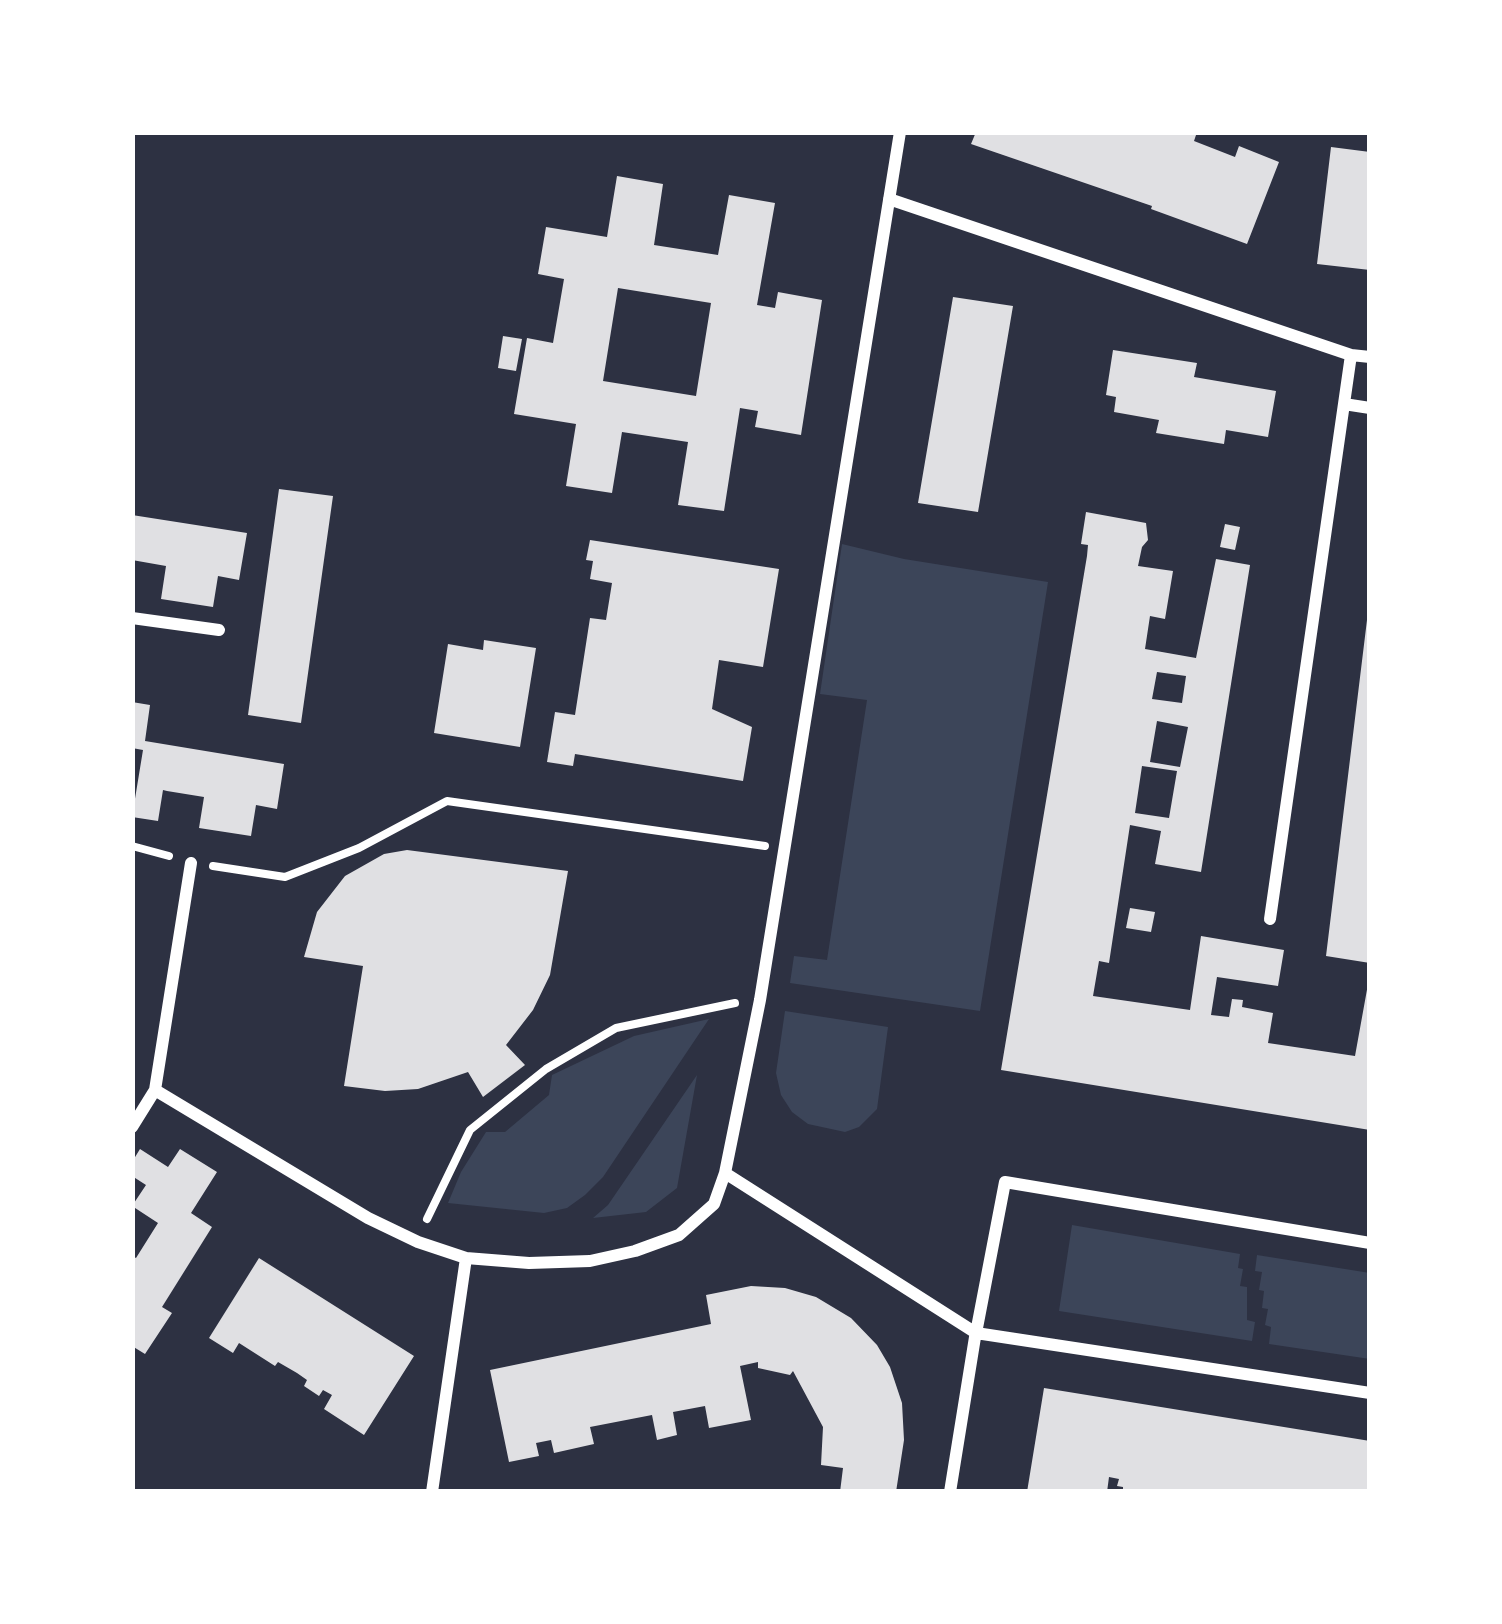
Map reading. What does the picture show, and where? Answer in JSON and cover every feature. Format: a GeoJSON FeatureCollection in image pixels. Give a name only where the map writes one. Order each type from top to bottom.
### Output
{"type":"FeatureCollection","features":[{"type":"Feature","properties":{"kind":"street"},"geometry":{"type":"LineString","coordinates":[[155,1090],[368,1217],[418,1242],[466,1258],[590,1261],[679,1235],[714,1204],[725,1173],[760,1000],[900,132]]}},
{"type":"Feature","properties":{"kind":"street"},"geometry":{"type":"LineString","coordinates":[[889,199],[1351,355],[1370,357]]}},
{"type":"Feature","properties":{"kind":"street"},"geometry":{"type":"LineString","coordinates":[[1270,919],[1351,355]]}},
{"type":"Feature","properties":{"kind":"street"},"geometry":{"type":"LineString","coordinates":[[1344,404],[1370,408]]}},
{"type":"Feature","properties":{"kind":"street"},"geometry":{"type":"LineString","coordinates":[[132,617],[219,630]]}},
{"type":"Feature","properties":{"kind":"street"},"geometry":{"type":"LineString","coordinates":[[132,1127],[155,1090],[190,862]]}},
{"type":"Feature","properties":{"kind":"street"},"geometry":{"type":"LineString","coordinates":[[725,1173],[976,1333],[1370,1393]]}},
{"type":"Feature","properties":{"kind":"street"},"geometry":{"type":"LineString","coordinates":[[950,1492],[1005,1182],[1370,1243]]}},
{"type":"Feature","properties":{"kind":"street"},"geometry":{"type":"LineString","coordinates":[[432,1492],[466,1258]]}},
{"type":"Feature","properties":{"kind":"path"},"geometry":{"type":"LineString","coordinates":[[132,846],[190,862],[285,877],[358,848],[447,801],[784,848]]}},
{"type":"Feature","properties":{"kind":"path"},"geometry":{"type":"LineString","coordinates":[[418,1242],[470,1130],[546,1069],[616,1028],[710,1006],[760,1000]]}},
{"type":"Feature","properties":{"kind":"shaded area"},"geometry":{"type":"Polygon","coordinates":[[[842,544],[1048,582],[980,1011],[790,983],[794,956],[827,960],[867,700],[820,694],[842,544]]]}},
{"type":"Feature","properties":{"kind":"shaded area"},"geometry":{"type":"Polygon","coordinates":[[[785,1011],[888,1027],[877,1109],[859,1127],[845,1132],[808,1124],[781,1095],[776,1073],[785,1011]]]}},
{"type":"Feature","properties":{"kind":"shaded area"},"geometry":{"type":"Polygon","coordinates":[[[709,1019],[603,1177],[567,1208],[544,1213],[448,1203],[486,1132],[505,1132],[549,1095],[552,1075],[634,1036],[709,1019]]]}},
{"type":"Feature","properties":{"kind":"shaded area"},"geometry":{"type":"Polygon","coordinates":[[[697,1075],[677,1188],[646,1212],[593,1218],[608,1205],[697,1075]]]}},
{"type":"Feature","properties":{"kind":"shaded area"},"geometry":{"type":"Polygon","coordinates":[[[1072,1225],[1240,1254],[1247,1320],[1255,1322],[1252,1341],[1059,1311],[1072,1225]]]}},
{"type":"Feature","properties":{"kind":"shaded area"},"geometry":{"type":"Polygon","coordinates":[[[1257,1255],[1370,1273],[1370,1359],[1269,1344],[1271,1327],[1265,1325],[1268,1309],[1262,1308],[1257,1255]]]}},
{"type":"Feature","properties":{"kind":"building"},"geometry":{"type":"Polygon","coordinates":[[[976,132],[1197,132],[1194,141],[1235,157],[1239,146],[1279,162],[1247,244],[971,144],[976,132]]]}},
{"type":"Feature","properties":{"kind":"building"},"geometry":{"type":"Polygon","coordinates":[[[1331,147],[1370,152],[1370,270],[1317,264],[1331,147]]]}},
{"type":"Feature","properties":{"kind":"building"},"geometry":{"type":"Polygon","coordinates":[[[617,176],[663,184],[654,245],[718,255],[729,195],[775,203],[757,305],[775,308],[778,292],[822,300],[801,435],[755,427],[758,411],[740,408],[724,511],[678,505],[688,442],[622,432],[612,493],[566,486],[576,424],[514,414],[527,338],[553,343],[564,279],[538,274],[546,227],[607,237],[617,176]],[[618,288],[603,381],[696,396],[711,303],[618,288]]]}},
{"type":"Feature","properties":{"kind":"building"},"geometry":{"type":"Polygon","coordinates":[[[953,297],[1013,306],[978,512],[918,503],[953,297]]]}},
{"type":"Feature","properties":{"kind":"building"},"geometry":{"type":"Polygon","coordinates":[[[503,336],[522,339],[516,371],[498,368],[503,336]]]}},
{"type":"Feature","properties":{"kind":"building"},"geometry":{"type":"Polygon","coordinates":[[[1113,350],[1197,363],[1194,377],[1276,391],[1268,437],[1226,430],[1224,444],[1156,433],[1159,420],[1114,412],[1116,397],[1106,395],[1113,350]]]}},
{"type":"Feature","properties":{"kind":"building"},"geometry":{"type":"Polygon","coordinates":[[[279,489],[333,496],[301,723],[248,715],[279,489]]]}},
{"type":"Feature","properties":{"kind":"building"},"geometry":{"type":"Polygon","coordinates":[[[1086,512],[1146,523],[1148,540],[1138,566],[1173,571],[1165,619],[1150,616],[1145,649],[1196,658],[1216,559],[1250,565],[1201,872],[1155,864],[1161,831],[1130,825],[1109,963],[1099,961],[1093,996],[1190,1010],[1201,936],[1284,950],[1278,986],[1217,977],[1211,1015],[1229,1017],[1232,999],[1243,1000],[1242,1007],[1273,1013],[1268,1043],[1355,1056],[1370,973],[1370,1130],[1001,1070],[1087,556],[1088,545],[1081,544],[1086,512]],[[1157,672],[1152,699],[1182,703],[1186,676],[1157,672]],[[1157,721],[1150,762],[1180,767],[1188,727],[1157,721]],[[1142,766],[1135,813],[1169,818],[1177,771],[1142,766]]]}},
{"type":"Feature","properties":{"kind":"building"},"geometry":{"type":"Polygon","coordinates":[[[132,515],[247,533],[239,580],[218,576],[213,607],[161,599],[166,566],[132,560],[132,515]]]}},
{"type":"Feature","properties":{"kind":"building"},"geometry":{"type":"Polygon","coordinates":[[[1225,524],[1240,527],[1235,550],[1220,547],[1225,524]]]}},
{"type":"Feature","properties":{"kind":"building"},"geometry":{"type":"Polygon","coordinates":[[[590,540],[779,569],[763,667],[719,660],[712,709],[752,727],[743,781],[575,754],[573,766],[547,762],[555,712],[575,715],[590,618],[606,620],[612,583],[590,579],[593,561],[586,560],[590,540]]]}},
{"type":"Feature","properties":{"kind":"building"},"geometry":{"type":"Polygon","coordinates":[[[1370,621],[1370,963],[1326,956],[1370,621]]]}},
{"type":"Feature","properties":{"kind":"building"},"geometry":{"type":"Polygon","coordinates":[[[484,640],[536,648],[520,747],[434,733],[448,644],[483,650],[484,640]]]}},
{"type":"Feature","properties":{"kind":"building"},"geometry":{"type":"Polygon","coordinates":[[[132,702],[150,705],[145,741],[284,764],[277,809],[256,805],[251,836],[199,828],[204,797],[163,790],[158,821],[132,817],[143,750],[132,748],[132,702]]]}},
{"type":"Feature","properties":{"kind":"building"},"geometry":{"type":"Polygon","coordinates":[[[407,850],[568,871],[550,975],[533,1010],[506,1045],[525,1065],[483,1097],[468,1072],[418,1089],[344,1086],[363,966],[304,957],[317,912],[345,876],[384,854],[407,850]]]}},
{"type":"Feature","properties":{"kind":"building"},"geometry":{"type":"Polygon","coordinates":[[[1130,908],[1155,912],[1151,932],[1126,928],[1130,908]]]}},
{"type":"Feature","properties":{"kind":"building"},"geometry":{"type":"Polygon","coordinates":[[[140,1149],[168,1167],[180,1149],[217,1172],[191,1213],[212,1227],[162,1307],[172,1313],[145,1354],[132,1346],[132,1256],[136,1258],[158,1223],[132,1206],[146,1185],[132,1176],[132,1162],[140,1149]]]}},
{"type":"Feature","properties":{"kind":"building"},"geometry":{"type":"Polygon","coordinates":[[[259,1258],[414,1356],[364,1435],[324,1409],[332,1395],[323,1390],[319,1396],[304,1386],[307,1380],[297,1373],[278,1362],[275,1366],[239,1343],[233,1353],[209,1338],[259,1258]]]}},
{"type":"Feature","properties":{"kind":"building"},"geometry":{"type":"Polygon","coordinates":[[[751,1286],[785,1288],[816,1297],[851,1318],[877,1345],[902,1403],[904,1440],[896,1492],[840,1492],[843,1468],[821,1465],[823,1427],[793,1371],[790,1375],[758,1368],[758,1362],[740,1366],[751,1420],[709,1428],[705,1406],[673,1412],[677,1435],[657,1440],[652,1415],[590,1427],[594,1444],[554,1453],[551,1440],[536,1443],[539,1456],[509,1462],[490,1370],[711,1324],[706,1295],[751,1286]]]}},
{"type":"Feature","properties":{"kind":"building"},"geometry":{"type":"Polygon","coordinates":[[[1044,1388],[1370,1441],[1370,1492],[1123,1492],[1117,1486],[1119,1479],[1109,1477],[1107,1492],[1027,1492],[1044,1388]]]}}]}
